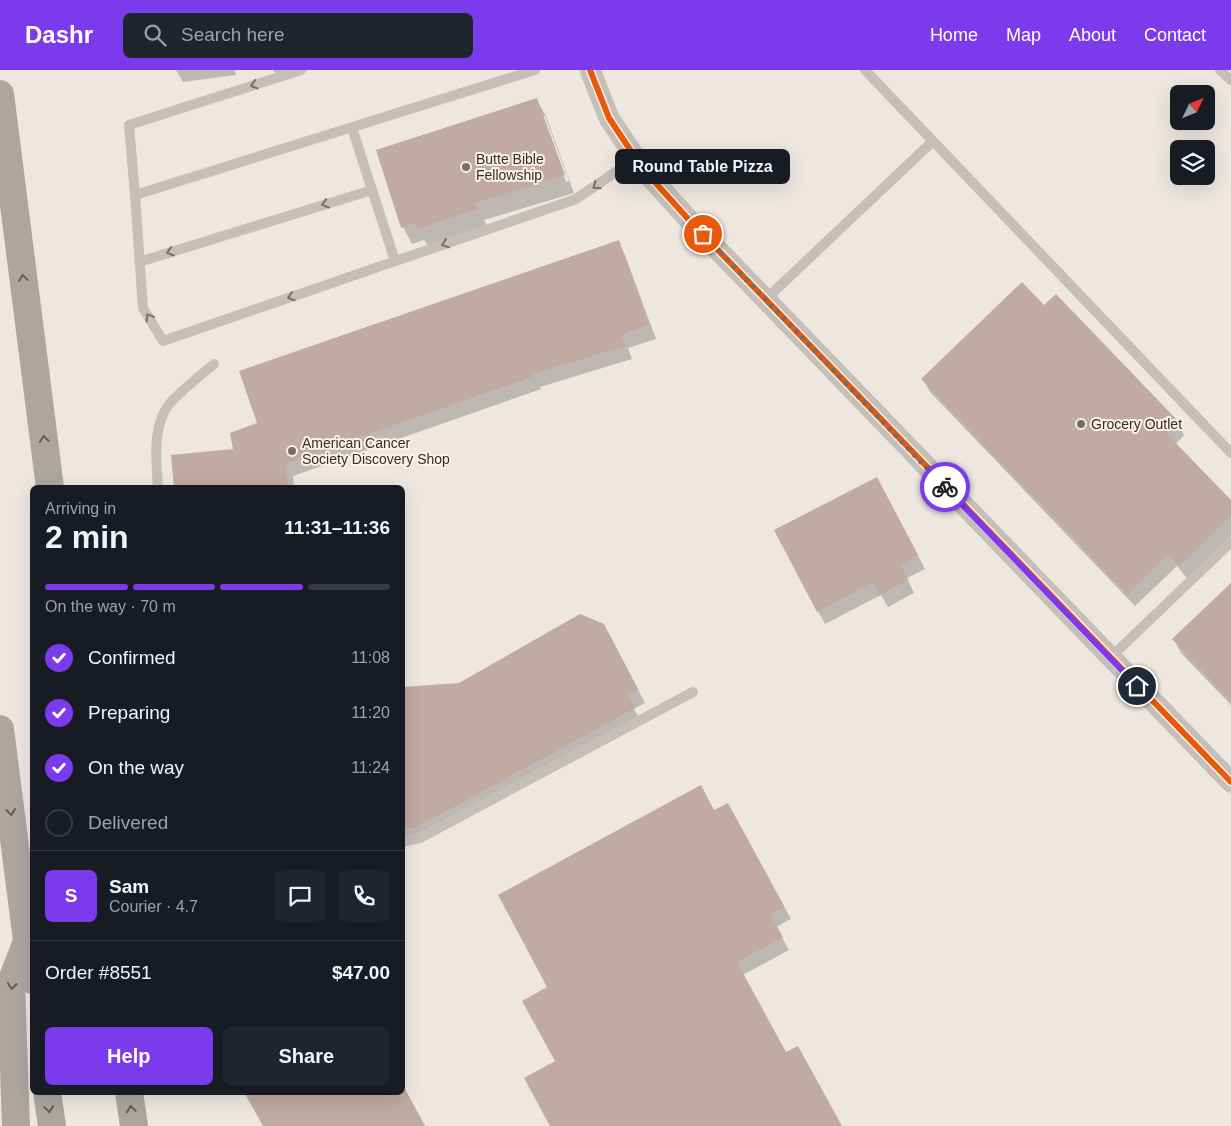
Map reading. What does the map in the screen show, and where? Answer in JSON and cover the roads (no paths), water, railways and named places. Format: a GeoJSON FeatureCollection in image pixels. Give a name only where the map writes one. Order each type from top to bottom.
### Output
{"type":"FeatureCollection","features":[{"type":"Feature","properties":{"kind":"highway"},"geometry":{"type":"LineString","coordinates":[[0,94],[50,485]]}},
{"type":"Feature","properties":{"kind":"highway"},"geometry":{"type":"LineString","coordinates":[[0,729],[30,964]]}},
{"type":"Feature","properties":{"kind":"highway"},"geometry":{"type":"LineString","coordinates":[[16,1126],[11,984],[27,940]]}},
{"type":"Feature","properties":{"kind":"highway"},"geometry":{"type":"LineString","coordinates":[[47,1095],[52,1126]]}},
{"type":"Feature","properties":{"kind":"highway"},"geometry":{"type":"LineString","coordinates":[[129,1095],[134,1126]]}},
{"type":"Feature","properties":{"kind":"street"},"geometry":{"type":"LineString","coordinates":[[590,70],[609,118],[636,158],[690,221],[1231,782]]}},
{"type":"Feature","properties":{"kind":"lane"},"geometry":{"type":"LineString","coordinates":[[300,70],[129,125],[144,308],[163,341],[576,199],[636,158]]}},
{"type":"Feature","properties":{"kind":"lane"},"geometry":{"type":"LineString","coordinates":[[135,195],[535,70]]}},
{"type":"Feature","properties":{"kind":"lane"},"geometry":{"type":"LineString","coordinates":[[865,70],[1231,453]]}},
{"type":"Feature","properties":{"kind":"lane"},"geometry":{"type":"LineString","coordinates":[[1220,70],[1231,80]]}},
{"type":"Feature","properties":{"kind":"lane"},"geometry":{"type":"LineString","coordinates":[[352,128],[396,261]]}},
{"type":"Feature","properties":{"kind":"lane"},"geometry":{"type":"LineString","coordinates":[[766,300],[932,142]]}},
{"type":"Feature","properties":{"kind":"lane"},"geometry":{"type":"LineString","coordinates":[[139,262],[372,190]]}},
{"type":"Feature","properties":{"kind":"lane"},"geometry":{"type":"LineString","coordinates":[[158,485],[156,459],[158,431],[169,404],[214,364]]}},
{"type":"Feature","properties":{"kind":"lane"},"geometry":{"type":"LineString","coordinates":[[1110,658],[1231,542]]}},
{"type":"Feature","properties":{"kind":"lane"},"geometry":{"type":"LineString","coordinates":[[405,841],[420,838],[693,692]]}},
{"type":"Feature","properties":{"kind":"place","name":"Butte Bible Fellowship"},"geometry":{"type":"Point","coordinates":[466,167]}},
{"type":"Feature","properties":{"kind":"place","name":"Round Table Pizza"},"geometry":{"type":"Point","coordinates":[703,234]}},
{"type":"Feature","properties":{"kind":"place","name":"Grocery Outlet"},"geometry":{"type":"Point","coordinates":[1081,424]}},
{"type":"Feature","properties":{"kind":"place","name":"American Cancer Society Discovery Shop"},"geometry":{"type":"Point","coordinates":[292,451]}}]}
